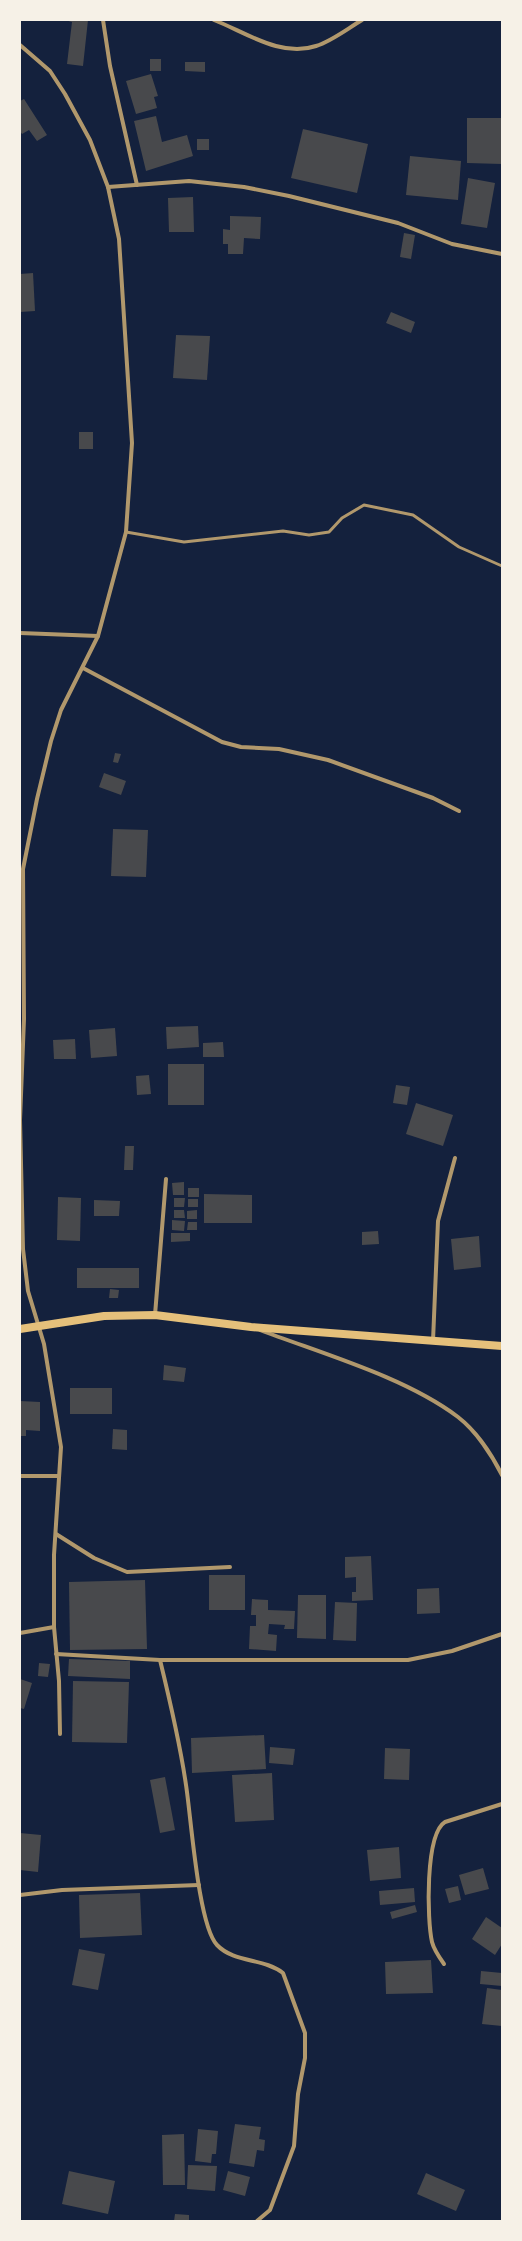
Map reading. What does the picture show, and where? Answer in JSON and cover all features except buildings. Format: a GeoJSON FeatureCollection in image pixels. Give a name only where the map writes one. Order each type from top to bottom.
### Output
{"type":"FeatureCollection","features":[{"type":"Feature","properties":{"kind":"main road"},"geometry":{"type":"LineString","coordinates":[[20,1329],[104,1316],[155,1315],[251,1327],[433,1342],[502,1346]]}},
{"type":"Feature","properties":{"kind":"street"},"geometry":{"type":"LineString","coordinates":[[103,20],[110,66],[137,185]]}},
{"type":"Feature","properties":{"kind":"street"},"geometry":{"type":"LineString","coordinates":[[214,20],[276,46],[292,49],[317,46],[362,20]]}},
{"type":"Feature","properties":{"kind":"street"},"geometry":{"type":"LineString","coordinates":[[20,45],[50,70],[90,140],[108,188],[119,239],[132,443],[126,532],[98,636],[61,710],[51,741],[26,846],[23,889],[24,1020],[20,1120],[23,1249],[28,1291],[39,1325],[55,1404],[61,1447],[56,1534],[54,1627],[60,1734]]}},
{"type":"Feature","properties":{"kind":"street"},"geometry":{"type":"LineString","coordinates":[[108,188],[189,181],[244,187],[289,196],[398,223],[452,244],[502,254]]}},
{"type":"Feature","properties":{"kind":"street"},"geometry":{"type":"LineString","coordinates":[[20,633],[98,636]]}},
{"type":"Feature","properties":{"kind":"street"},"geometry":{"type":"LineString","coordinates":[[83,668],[222,742],[241,747],[279,749],[328,760],[434,798],[460,811]]}},
{"type":"Feature","properties":{"kind":"street"},"geometry":{"type":"LineString","coordinates":[[20,1014],[24,1020]]}},
{"type":"Feature","properties":{"kind":"street"},"geometry":{"type":"LineString","coordinates":[[433,1342],[438,1221],[455,1158]]}},
{"type":"Feature","properties":{"kind":"street"},"geometry":{"type":"LineString","coordinates":[[155,1315],[166,1179]]}},
{"type":"Feature","properties":{"kind":"street"},"geometry":{"type":"LineString","coordinates":[[251,1327],[377,1374],[411,1390],[440,1407],[466,1426],[480,1442],[502,1475]]}},
{"type":"Feature","properties":{"kind":"street"},"geometry":{"type":"LineString","coordinates":[[20,1476],[59,1476]]}},
{"type":"Feature","properties":{"kind":"street"},"geometry":{"type":"LineString","coordinates":[[56,1534],[94,1558],[127,1572],[230,1567]]}},
{"type":"Feature","properties":{"kind":"street"},"geometry":{"type":"LineString","coordinates":[[20,1633],[54,1627]]}},
{"type":"Feature","properties":{"kind":"street"},"geometry":{"type":"LineString","coordinates":[[56,1654],[160,1660],[408,1660],[452,1651],[502,1634]]}},
{"type":"Feature","properties":{"kind":"street"},"geometry":{"type":"LineString","coordinates":[[160,1660],[174,1716],[186,1785],[199,1885],[213,1941],[231,1954],[273,1967],[283,1973],[305,2033],[305,2058],[298,2094],[294,2146],[270,2210],[257,2221]]}},
{"type":"Feature","properties":{"kind":"street"},"geometry":{"type":"LineString","coordinates":[[444,1964],[434,1948],[431,1933],[430,1866],[433,1839],[440,1825],[445,1822],[502,1804]]}},
{"type":"Feature","properties":{"kind":"street"},"geometry":{"type":"LineString","coordinates":[[20,1895],[62,1890],[199,1885]]}},
{"type":"Feature","properties":{"kind":"lane"},"geometry":{"type":"LineString","coordinates":[[126,532],[184,542],[283,531],[309,535],[329,532],[342,518],[364,505],[413,515],[459,547],[502,566]]}}]}
